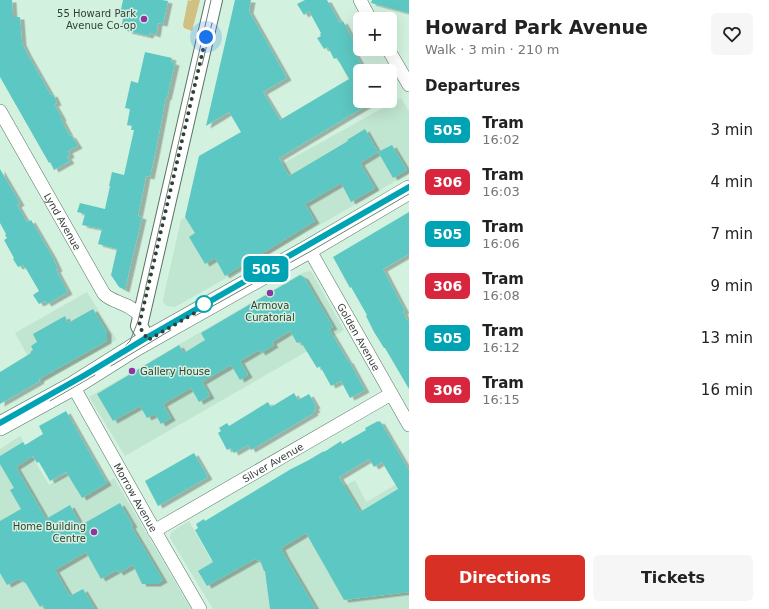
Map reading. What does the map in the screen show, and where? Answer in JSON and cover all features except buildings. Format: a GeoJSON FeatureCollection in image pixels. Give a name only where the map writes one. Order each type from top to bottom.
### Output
{"type":"FeatureCollection","features":[{"type":"Feature","properties":{"kind":"main road"},"geometry":{"type":"LineString","coordinates":[[0,426],[73,386],[148,340],[409,190]]}},
{"type":"Feature","properties":{"kind":"street"},"geometry":{"type":"LineString","coordinates":[[148,340],[139,326],[214,0]]}},
{"type":"Feature","properties":{"kind":"street"},"geometry":{"type":"LineString","coordinates":[[360,0],[366,12]]}},
{"type":"Feature","properties":{"kind":"street"},"geometry":{"type":"LineString","coordinates":[[392,56],[409,85]]}},
{"type":"Feature","properties":{"kind":"street","name":"Lynd Avenue"},"geometry":{"type":"LineString","coordinates":[[0,111],[104,294],[107,298],[128,306],[141,316]]}},
{"type":"Feature","properties":{"kind":"street","name":"Golden Avenue"},"geometry":{"type":"LineString","coordinates":[[310,248],[390,394],[409,425]]}},
{"type":"Feature","properties":{"kind":"street","name":"Morrow Avenue"},"geometry":{"type":"LineString","coordinates":[[73,386],[154,531],[200,609]]}},
{"type":"Feature","properties":{"kind":"street","name":"Silver Avenue"},"geometry":{"type":"LineString","coordinates":[[154,531],[390,394]]}},
{"type":"Feature","properties":{"kind":"shaded area"},"geometry":{"type":"Polygon","coordinates":[[[188,0],[200,0],[192,31],[184,28],[183,25],[188,0]]]}},
{"type":"Feature","properties":{"kind":"shaded area"},"geometry":{"type":"Polygon","coordinates":[[[401,98],[409,111],[409,173],[175,307],[167,306],[163,302],[181,220],[383,108],[397,108],[397,100],[401,98]]]}},
{"type":"Feature","properties":{"kind":"shaded area"},"geometry":{"type":"Polygon","coordinates":[[[310,271],[344,330],[125,456],[89,397],[302,273],[310,271]]]}},
{"type":"Feature","properties":{"kind":"shaded area"},"geometry":{"type":"Polygon","coordinates":[[[87,292],[116,340],[43,383],[15,333],[87,292]]]}},
{"type":"Feature","properties":{"kind":"shaded area"},"geometry":{"type":"Polygon","coordinates":[[[20,436],[49,485],[67,474],[82,498],[114,478],[191,609],[0,609],[0,449],[20,436]]]}},
{"type":"Feature","properties":{"kind":"shaded area"},"geometry":{"type":"Polygon","coordinates":[[[409,477],[409,609],[213,609],[170,538],[173,531],[189,521],[211,560],[355,480],[366,502],[409,477]]]}},
{"type":"Feature","properties":{"kind":"tram line"},"geometry":{"type":"LineString","coordinates":[[122,349],[130,341],[138,321],[211,0]]}},
{"type":"Feature","properties":{"kind":"tram line"},"geometry":{"type":"LineString","coordinates":[[202,65],[212,23]]}},
{"type":"Feature","properties":{"kind":"tram line"},"geometry":{"type":"LineString","coordinates":[[0,423],[409,187]]}},
{"type":"Feature","properties":{"kind":"tram line","name":"505"},"geometry":{"type":"LineString","coordinates":[[0,423],[409,187]]}},
{"type":"Feature","properties":{"kind":"tram line"},"geometry":{"type":"LineString","coordinates":[[195,316],[409,194]]}},
{"type":"Feature","properties":{"kind":"tram line"},"geometry":{"type":"LineString","coordinates":[[111,366],[171,330]]}},
{"type":"Feature","properties":{"kind":"tram line"},"geometry":{"type":"LineString","coordinates":[[50,401],[95,375]]}},
{"type":"Feature","properties":{"kind":"place","name":"55 Howard Park Avenue Co-op"},"geometry":{"type":"Point","coordinates":[144,19]}},
{"type":"Feature","properties":{"kind":"place","name":"Armova Curatorial"},"geometry":{"type":"Point","coordinates":[270,293]}},
{"type":"Feature","properties":{"kind":"place","name":"Gallery House"},"geometry":{"type":"Point","coordinates":[132,371]}},
{"type":"Feature","properties":{"kind":"place","name":"Home Building Centre"},"geometry":{"type":"Point","coordinates":[94,532]}},
{"type":"Feature","properties":{"kind":"route"},"geometry":{"type":"LineString","coordinates":[[204,304],[200,310],[148,340],[139,326],[206,37]]}}]}
